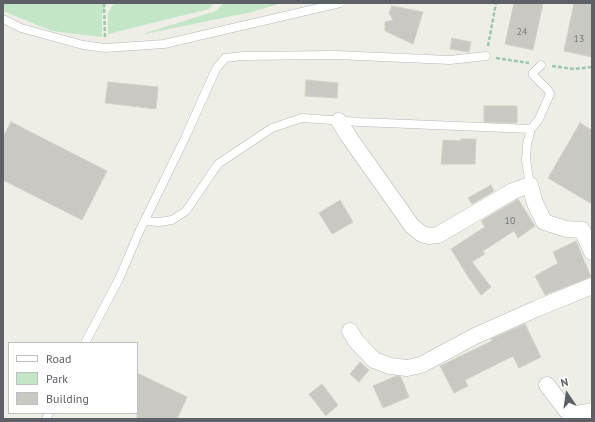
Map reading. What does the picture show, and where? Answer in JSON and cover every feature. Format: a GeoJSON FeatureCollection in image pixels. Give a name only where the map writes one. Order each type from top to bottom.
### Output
{"type":"FeatureCollection","features":[{"type":"Feature","properties":{"kind":"street"},"geometry":{"type":"LineString","coordinates":[[339,121],[412,226],[422,234],[429,236],[438,235],[513,191],[530,185],[535,203],[544,222],[566,228],[587,229],[592,252]]}},
{"type":"Feature","properties":{"kind":"street"},"geometry":{"type":"LineString","coordinates":[[350,331],[356,341],[374,360],[390,366],[407,368],[421,365],[475,336],[592,286]]}},
{"type":"Feature","properties":{"kind":"street"},"geometry":{"type":"LineString","coordinates":[[547,385],[566,410],[574,414],[582,414],[592,411]]}},
{"type":"Feature","properties":{"kind":"lane"},"geometry":{"type":"LineString","coordinates":[[3,18],[21,28],[83,45],[105,48],[164,44],[340,3]]}},
{"type":"Feature","properties":{"kind":"lane"},"geometry":{"type":"LineString","coordinates":[[85,342],[119,279],[216,69],[225,58],[243,56],[336,55],[450,60],[486,56]]}},
{"type":"Feature","properties":{"kind":"lane"},"geometry":{"type":"LineString","coordinates":[[530,185],[526,160],[527,144],[531,129],[539,119],[549,97],[548,90],[533,75],[533,73],[541,65]]}},
{"type":"Feature","properties":{"kind":"lane"},"geometry":{"type":"LineString","coordinates":[[145,221],[159,222],[172,220],[186,211],[218,164],[272,128],[302,118],[339,121],[531,129]]}},
{"type":"Feature","properties":{"kind":"path"},"geometry":{"type":"LineString","coordinates":[[104,3],[105,48]]}},
{"type":"Feature","properties":{"kind":"path"},"geometry":{"type":"LineString","coordinates":[[496,3],[486,56],[574,69],[592,67]]}},
{"type":"Feature","properties":{"kind":"green space"},"geometry":{"type":"Polygon","coordinates":[[[3,3],[107,3],[102,14],[102,37],[52,31],[3,11],[3,3]]]}},
{"type":"Feature","properties":{"kind":"green space"},"geometry":{"type":"Polygon","coordinates":[[[114,3],[214,3],[209,9],[108,34],[108,13],[114,3]]]}},
{"type":"Feature","properties":{"kind":"green space"},"geometry":{"type":"Polygon","coordinates":[[[224,3],[281,3],[252,12],[139,35],[216,11],[224,3]]]}},
{"type":"Feature","properties":{"kind":"building"},"geometry":{"type":"Polygon","coordinates":[[[514,3],[543,3],[533,50],[505,44],[514,3]]]}},
{"type":"Feature","properties":{"kind":"building"},"geometry":{"type":"Polygon","coordinates":[[[574,3],[592,3],[592,57],[564,51],[574,3]]]}},
{"type":"Feature","properties":{"kind":"building"},"geometry":{"type":"Polygon","coordinates":[[[392,6],[423,12],[413,44],[385,31],[385,22],[393,20],[389,13],[392,6]]]}},
{"type":"Feature","properties":{"kind":"building"},"geometry":{"type":"Polygon","coordinates":[[[452,38],[471,42],[469,52],[450,49],[452,38]]]}},
{"type":"Feature","properties":{"kind":"building"},"geometry":{"type":"Polygon","coordinates":[[[306,80],[338,83],[337,98],[305,96],[306,80]]]}},
{"type":"Feature","properties":{"kind":"building"},"geometry":{"type":"Polygon","coordinates":[[[108,82],[158,87],[156,109],[105,103],[108,82]]]}},
{"type":"Feature","properties":{"kind":"building"},"geometry":{"type":"Polygon","coordinates":[[[484,106],[517,106],[517,123],[484,122],[484,106]]]}},
{"type":"Feature","properties":{"kind":"building"},"geometry":{"type":"Polygon","coordinates":[[[11,122],[107,171],[82,220],[3,180],[3,137],[11,122]]]}},
{"type":"Feature","properties":{"kind":"building"},"geometry":{"type":"Polygon","coordinates":[[[580,123],[592,130],[592,204],[548,178],[580,123]]]}},
{"type":"Feature","properties":{"kind":"building"},"geometry":{"type":"Polygon","coordinates":[[[461,139],[476,139],[475,164],[441,164],[443,140],[461,141],[461,139]]]}},
{"type":"Feature","properties":{"kind":"building"},"geometry":{"type":"Polygon","coordinates":[[[491,185],[494,191],[472,204],[468,198],[491,185]]]}},
{"type":"Feature","properties":{"kind":"building"},"geometry":{"type":"Polygon","coordinates":[[[518,199],[535,226],[518,238],[514,231],[483,251],[485,254],[472,262],[491,287],[481,295],[451,249],[485,227],[481,221],[518,199]]]}},
{"type":"Feature","properties":{"kind":"building"},"geometry":{"type":"Polygon","coordinates":[[[340,200],[353,222],[332,234],[319,213],[340,200]]]}},
{"type":"Feature","properties":{"kind":"building"},"geometry":{"type":"Polygon","coordinates":[[[576,241],[591,277],[545,295],[535,276],[558,263],[553,252],[576,241]]]}},
{"type":"Feature","properties":{"kind":"building"},"geometry":{"type":"Polygon","coordinates":[[[525,324],[541,357],[519,368],[513,356],[465,380],[468,386],[454,393],[440,366],[492,341],[491,339],[525,324]]]}},
{"type":"Feature","properties":{"kind":"building"},"geometry":{"type":"Polygon","coordinates":[[[360,362],[369,370],[359,382],[350,374],[360,362]]]}},
{"type":"Feature","properties":{"kind":"building"},"geometry":{"type":"Polygon","coordinates":[[[138,373],[187,397],[177,419],[137,419],[138,373]]]}},
{"type":"Feature","properties":{"kind":"building"},"geometry":{"type":"Polygon","coordinates":[[[396,376],[401,377],[409,397],[383,408],[373,386],[396,376]]]}},
{"type":"Feature","properties":{"kind":"building"},"geometry":{"type":"Polygon","coordinates":[[[322,384],[338,405],[326,416],[309,394],[322,384]]]}}]}
